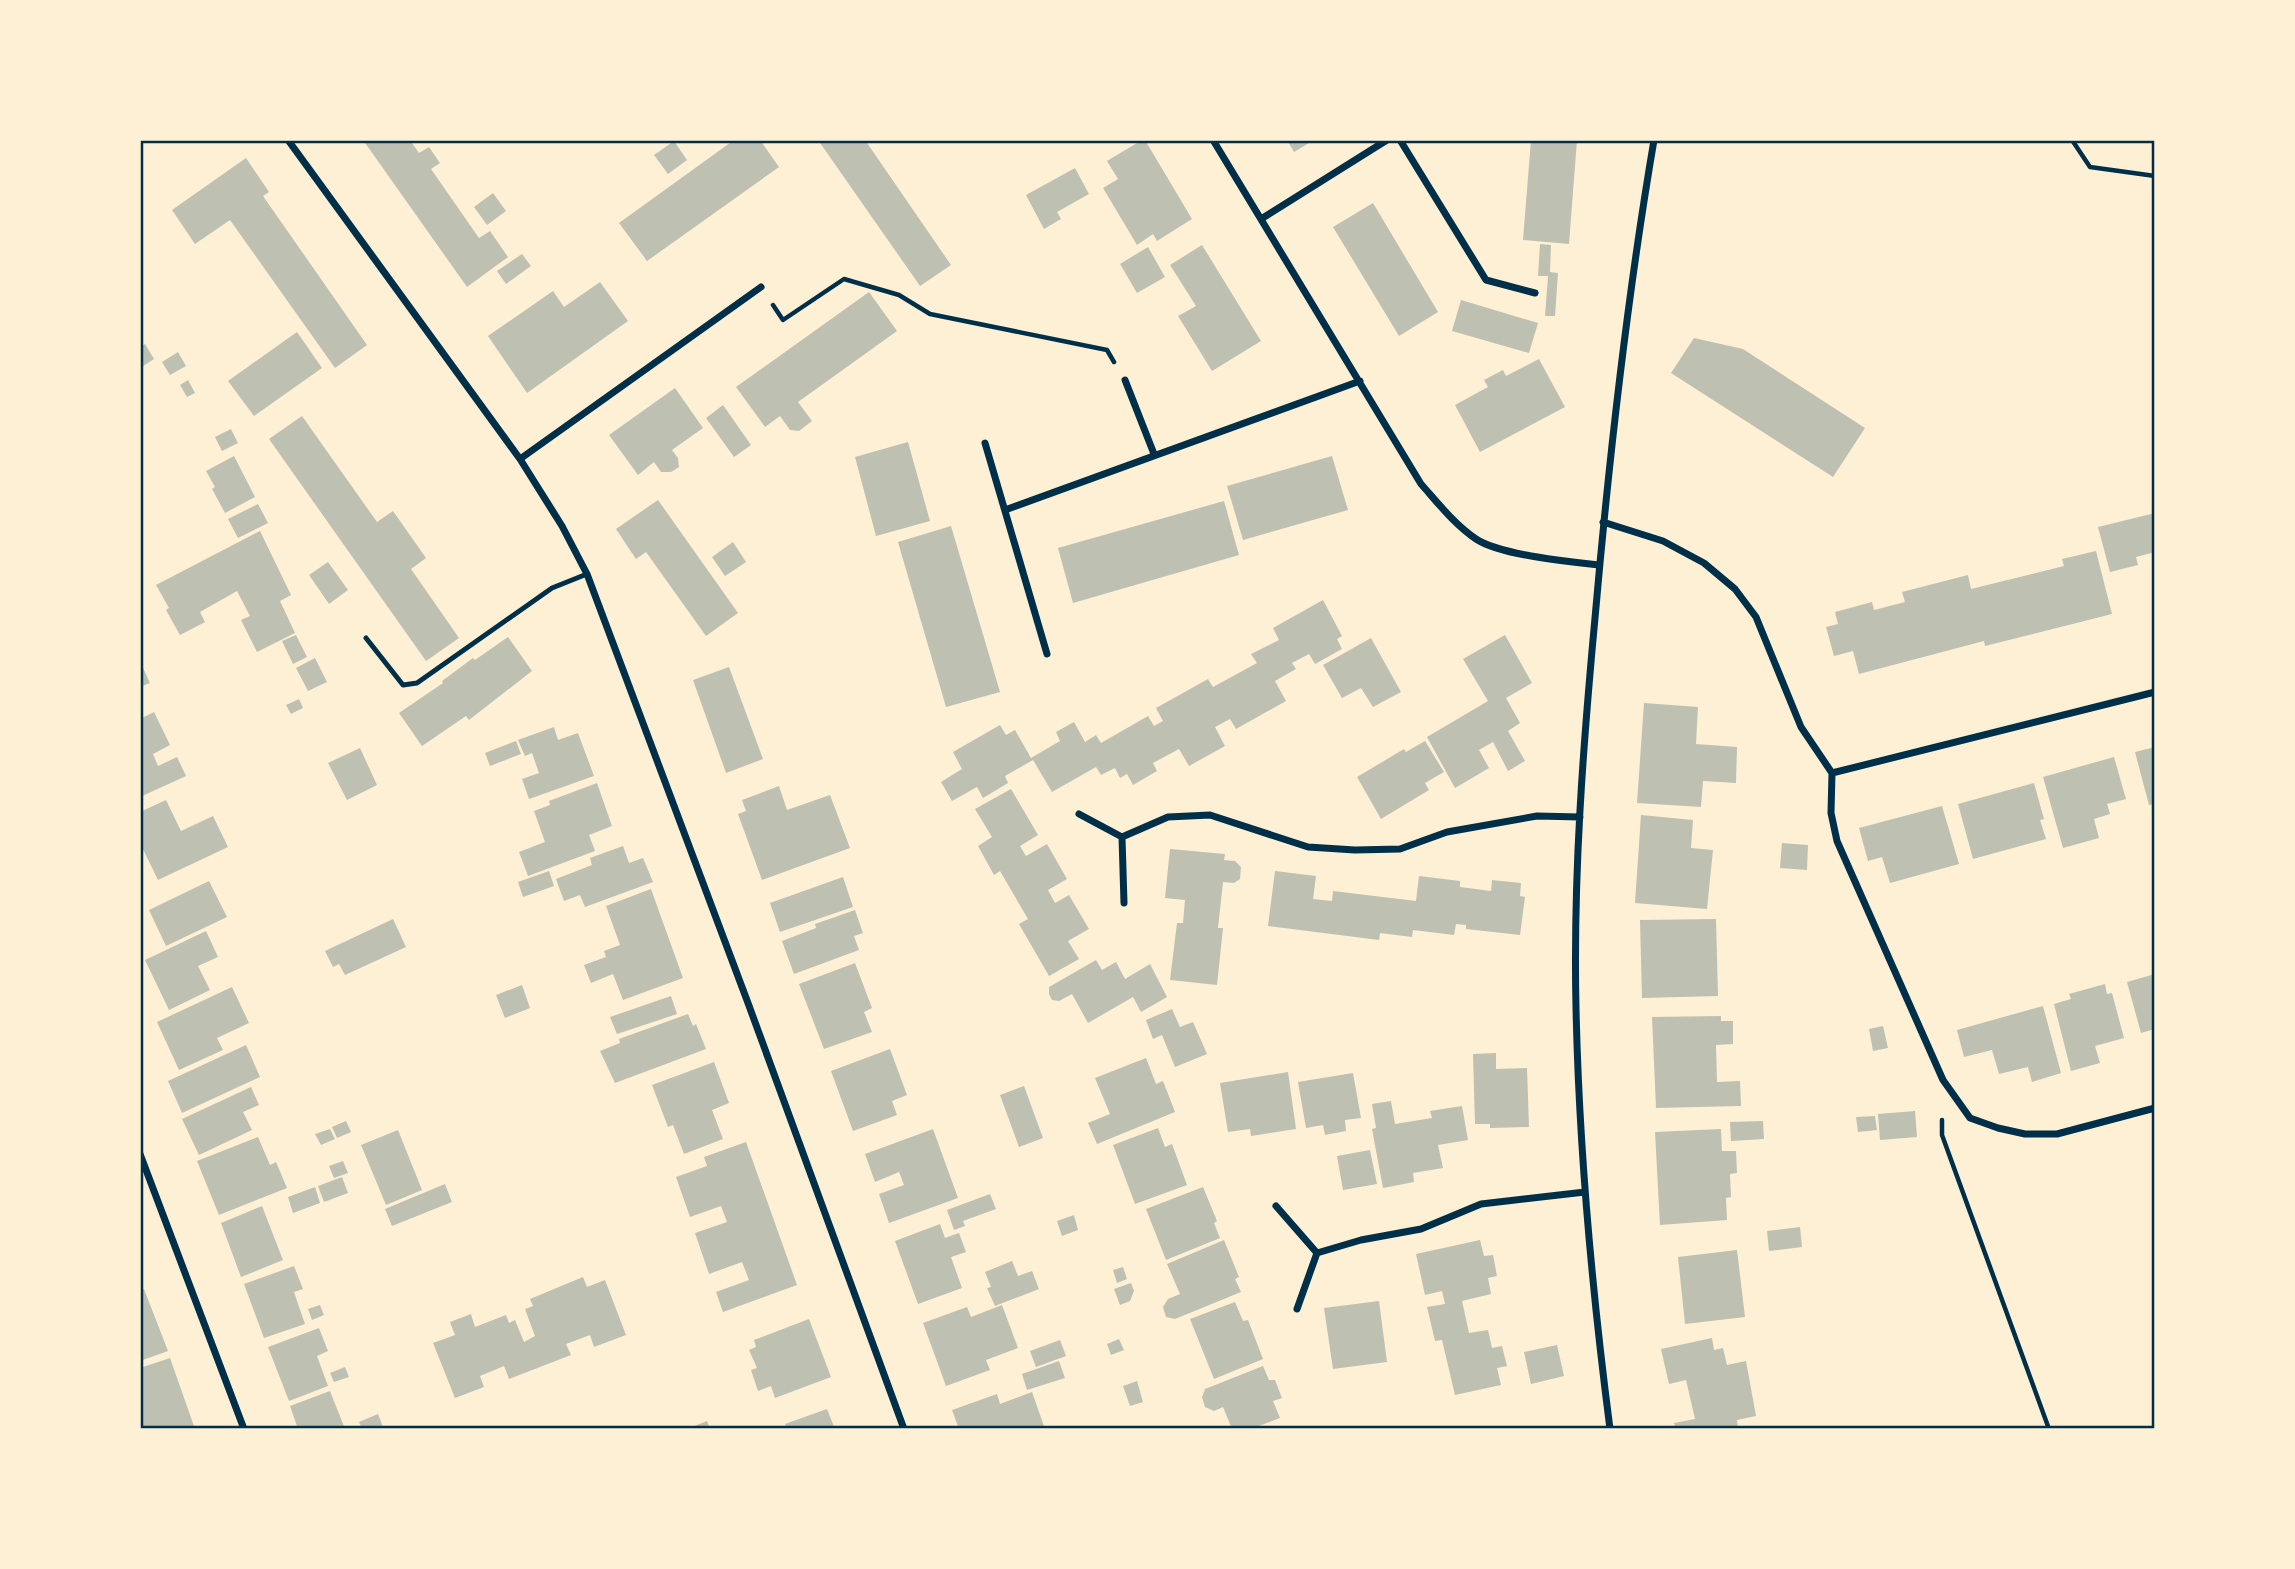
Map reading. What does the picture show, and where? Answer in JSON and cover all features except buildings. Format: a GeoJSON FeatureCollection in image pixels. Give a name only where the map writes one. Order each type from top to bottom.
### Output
{"type":"FeatureCollection","features":[{"type":"Feature","properties":{"kind":"street"},"geometry":{"type":"LineString","coordinates":[[288,140],[520,459],[562,526],[587,574],[904,1429]]}},
{"type":"Feature","properties":{"kind":"street"},"geometry":{"type":"LineString","coordinates":[[1213,140],[1422,484],[1446,513],[1477,540],[1545,558],[1599,565]]}},
{"type":"Feature","properties":{"kind":"street"},"geometry":{"type":"LineString","coordinates":[[1261,219],[1387,140]]}},
{"type":"Feature","properties":{"kind":"street"},"geometry":{"type":"LineString","coordinates":[[1400,140],[1486,280],[1535,293]]}},
{"type":"Feature","properties":{"kind":"street"},"geometry":{"type":"LineString","coordinates":[[1610,1429],[1586,1192],[1576,1007],[1580,817],[1582,764],[1603,522],[1640,220],[1654,140]]}},
{"type":"Feature","properties":{"kind":"street"},"geometry":{"type":"LineString","coordinates":[[520,459],[761,287]]}},
{"type":"Feature","properties":{"kind":"street"},"geometry":{"type":"LineString","coordinates":[[1125,380],[1154,454]]}},
{"type":"Feature","properties":{"kind":"street"},"geometry":{"type":"LineString","coordinates":[[1005,510],[1360,381]]}},
{"type":"Feature","properties":{"kind":"street"},"geometry":{"type":"LineString","coordinates":[[985,443],[1047,654]]}},
{"type":"Feature","properties":{"kind":"street"},"geometry":{"type":"LineString","coordinates":[[1603,522],[1663,541],[1704,563],[1735,589],[1756,617],[1801,727],[1832,773],[1832,813],[1837,841],[1943,1080],[1970,1118],[2025,1135],[2057,1134],[2155,1108]]}},
{"type":"Feature","properties":{"kind":"street"},"geometry":{"type":"LineString","coordinates":[[1832,773],[2155,692]]}},
{"type":"Feature","properties":{"kind":"street"},"geometry":{"type":"LineString","coordinates":[[1079,814],[1122,837]]}},
{"type":"Feature","properties":{"kind":"street"},"geometry":{"type":"LineString","coordinates":[[1122,837],[1168,817],[1210,815],[1308,847],[1400,849],[1447,832],[1536,816],[1580,817]]}},
{"type":"Feature","properties":{"kind":"street"},"geometry":{"type":"LineString","coordinates":[[1122,837],[1124,903]]}},
{"type":"Feature","properties":{"kind":"street"},"geometry":{"type":"LineString","coordinates":[[140,1154],[244,1429]]}},
{"type":"Feature","properties":{"kind":"street"},"geometry":{"type":"LineString","coordinates":[[1317,1253],[1361,1240],[1421,1229],[1481,1204],[1586,1192]]}},
{"type":"Feature","properties":{"kind":"street"},"geometry":{"type":"LineString","coordinates":[[1276,1206],[1317,1253]]}},
{"type":"Feature","properties":{"kind":"street"},"geometry":{"type":"LineString","coordinates":[[1297,1309],[1317,1253]]}},
{"type":"Feature","properties":{"kind":"lane"},"geometry":{"type":"LineString","coordinates":[[366,638],[403,685],[417,683],[552,588],[587,574]]}},
{"type":"Feature","properties":{"kind":"path"},"geometry":{"type":"LineString","coordinates":[[2072,140],[2090,167],[2155,176]]}},
{"type":"Feature","properties":{"kind":"path"},"geometry":{"type":"LineString","coordinates":[[761,287],[783,320],[844,279],[899,295],[930,314],[1107,350],[1125,380]]}},
{"type":"Feature","properties":{"kind":"path"},"geometry":{"type":"LineString","coordinates":[[1943,1080],[1942,1135],[2049,1429]]}}]}
